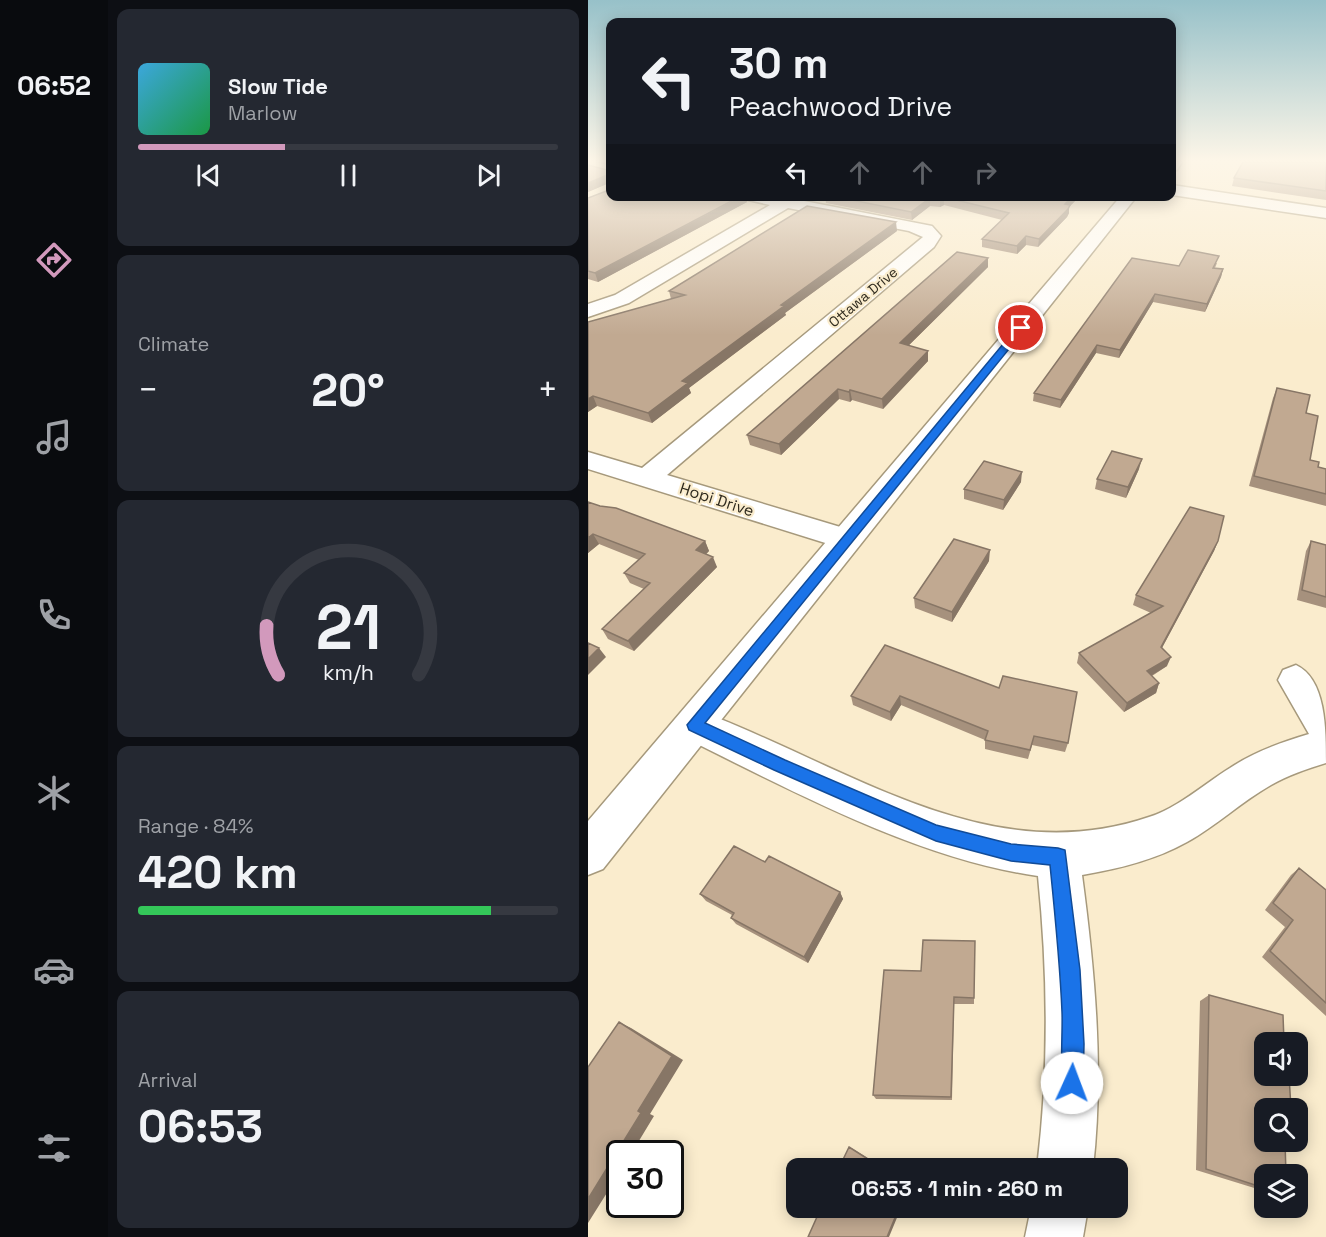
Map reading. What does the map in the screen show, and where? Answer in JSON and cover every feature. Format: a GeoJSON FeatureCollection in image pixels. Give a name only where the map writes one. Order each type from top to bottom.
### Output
{"type":"FeatureCollection","features":[{"type":"Feature","properties":{"kind":"street"},"geometry":{"type":"LineString","coordinates":[[588,311],[629,295],[757,220]]}},
{"type":"Feature","properties":{"kind":"street","name":"Ottawa Drive"},"geometry":{"type":"LineString","coordinates":[[648,477],[928,243],[932,236],[931,233],[919,228],[881,220]]}},
{"type":"Feature","properties":{"kind":"street"},"geometry":{"type":"LineString","coordinates":[[588,854],[1110,220]]}},
{"type":"Feature","properties":{"kind":"street","name":"Hopi Drive"},"geometry":{"type":"LineString","coordinates":[[588,460],[846,539]]}},
{"type":"Feature","properties":{"kind":"street"},"geometry":{"type":"LineString","coordinates":[[1296,680],[1326,729]]}},
{"type":"Feature","properties":{"kind":"street"},"geometry":{"type":"LineString","coordinates":[[694,725],[936,833],[1011,853],[1058,856],[1107,850],[1157,835],[1185,822],[1247,778],[1275,763],[1326,746]]}},
{"type":"Feature","properties":{"kind":"street"},"geometry":{"type":"LineString","coordinates":[[1058,856],[1071,970],[1074,1044],[1071,1121],[1066,1158]]}},
{"type":"Feature","properties":{"kind":"street"},"geometry":{"type":"LineString","coordinates":[[1054,1237],[1058,1218]]}},
{"type":"Feature","properties":{"kind":"building"},"geometry":{"type":"Polygon","coordinates":[[[588,220],[696,220],[595,273],[588,271],[588,220]]]}},
{"type":"Feature","properties":{"kind":"building"},"geometry":{"type":"Polygon","coordinates":[[[785,220],[883,220],[896,222],[781,305],[784,306],[682,381],[688,383],[648,413],[593,396],[588,399],[588,322],[685,295],[669,291],[785,220]]]}},
{"type":"Feature","properties":{"kind":"building"},"geometry":{"type":"Polygon","coordinates":[[[1002,220],[1058,220],[1039,239],[1026,236],[1017,246],[982,239],[1002,220]]]}},
{"type":"Feature","properties":{"kind":"building"},"geometry":{"type":"Polygon","coordinates":[[[1188,250],[1219,256],[1213,268],[1223,269],[1207,304],[1155,294],[1120,350],[1097,345],[1061,400],[1034,393],[1132,258],[1179,266],[1188,250]]]}},
{"type":"Feature","properties":{"kind":"building"},"geometry":{"type":"Polygon","coordinates":[[[957,252],[988,258],[900,343],[928,351],[882,399],[838,389],[779,444],[747,435],[957,252]]]}},
{"type":"Feature","properties":{"kind":"building"},"geometry":{"type":"Polygon","coordinates":[[[1277,388],[1310,395],[1306,413],[1318,416],[1310,460],[1319,462],[1318,467],[1326,469],[1326,494],[1254,476],[1277,388]]]}},
{"type":"Feature","properties":{"kind":"building"},"geometry":{"type":"Polygon","coordinates":[[[1112,451],[1142,459],[1128,487],[1097,479],[1112,451]]]}},
{"type":"Feature","properties":{"kind":"building"},"geometry":{"type":"Polygon","coordinates":[[[984,461],[1022,472],[1004,500],[964,489],[984,461]]]}},
{"type":"Feature","properties":{"kind":"building"},"geometry":{"type":"Polygon","coordinates":[[[588,502],[616,508],[705,541],[696,550],[713,557],[628,641],[602,629],[650,583],[624,573],[645,554],[593,534],[588,538],[588,502]]]}},
{"type":"Feature","properties":{"kind":"building"},"geometry":{"type":"Polygon","coordinates":[[[1190,507],[1224,516],[1218,541],[1161,647],[1171,657],[1147,671],[1159,683],[1127,703],[1079,653],[1163,606],[1136,595],[1190,507]]]}},
{"type":"Feature","properties":{"kind":"building"},"geometry":{"type":"Polygon","coordinates":[[[954,539],[990,550],[952,612],[914,598],[954,539]]]}},
{"type":"Feature","properties":{"kind":"building"},"geometry":{"type":"Polygon","coordinates":[[[1311,541],[1326,545],[1326,597],[1302,590],[1311,541]]]}},
{"type":"Feature","properties":{"kind":"building"},"geometry":{"type":"Polygon","coordinates":[[[588,643],[599,648],[588,659],[588,643]]]}},
{"type":"Feature","properties":{"kind":"building"},"geometry":{"type":"Polygon","coordinates":[[[885,645],[999,688],[1003,676],[1077,692],[1068,743],[1034,736],[1030,750],[985,740],[988,731],[900,696],[890,712],[851,696],[885,645]]]}},
{"type":"Feature","properties":{"kind":"building"},"geometry":{"type":"Polygon","coordinates":[[[734,846],[765,862],[769,856],[840,892],[804,957],[731,918],[734,913],[700,894],[734,846]]]}},
{"type":"Feature","properties":{"kind":"building"},"geometry":{"type":"Polygon","coordinates":[[[1299,868],[1326,890],[1326,1003],[1270,951],[1293,920],[1273,903],[1299,868]]]}},
{"type":"Feature","properties":{"kind":"building"},"geometry":{"type":"Polygon","coordinates":[[[923,940],[975,941],[974,998],[954,997],[951,1097],[873,1095],[884,970],[921,971],[923,940]]]}},
{"type":"Feature","properties":{"kind":"building"},"geometry":{"type":"Polygon","coordinates":[[[1209,995],[1283,1015],[1284,1032],[1254,1032],[1254,1086],[1290,1086],[1290,1098],[1254,1098],[1254,1152],[1285,1152],[1286,1164],[1254,1164],[1254,1185],[1206,1169],[1209,995]]]}},
{"type":"Feature","properties":{"kind":"building"},"geometry":{"type":"Polygon","coordinates":[[[619,1022],[672,1056],[638,1111],[641,1113],[624,1140],[606,1140],[606,1170],[588,1199],[588,1067],[619,1022]]]}},
{"type":"Feature","properties":{"kind":"building"},"geometry":{"type":"Polygon","coordinates":[[[849,1147],[866,1158],[844,1158],[849,1147]]]}},
{"type":"Feature","properties":{"kind":"building"},"geometry":{"type":"Polygon","coordinates":[[[817,1218],[895,1218],[887,1237],[808,1237],[817,1218]]]}},
{"type":"Feature","properties":{"kind":"route"},"geometry":{"type":"LineString","coordinates":[[1021,328],[694,725],[936,833],[1011,853],[1058,856],[1071,970],[1074,1044],[1072,1083]]}}]}
